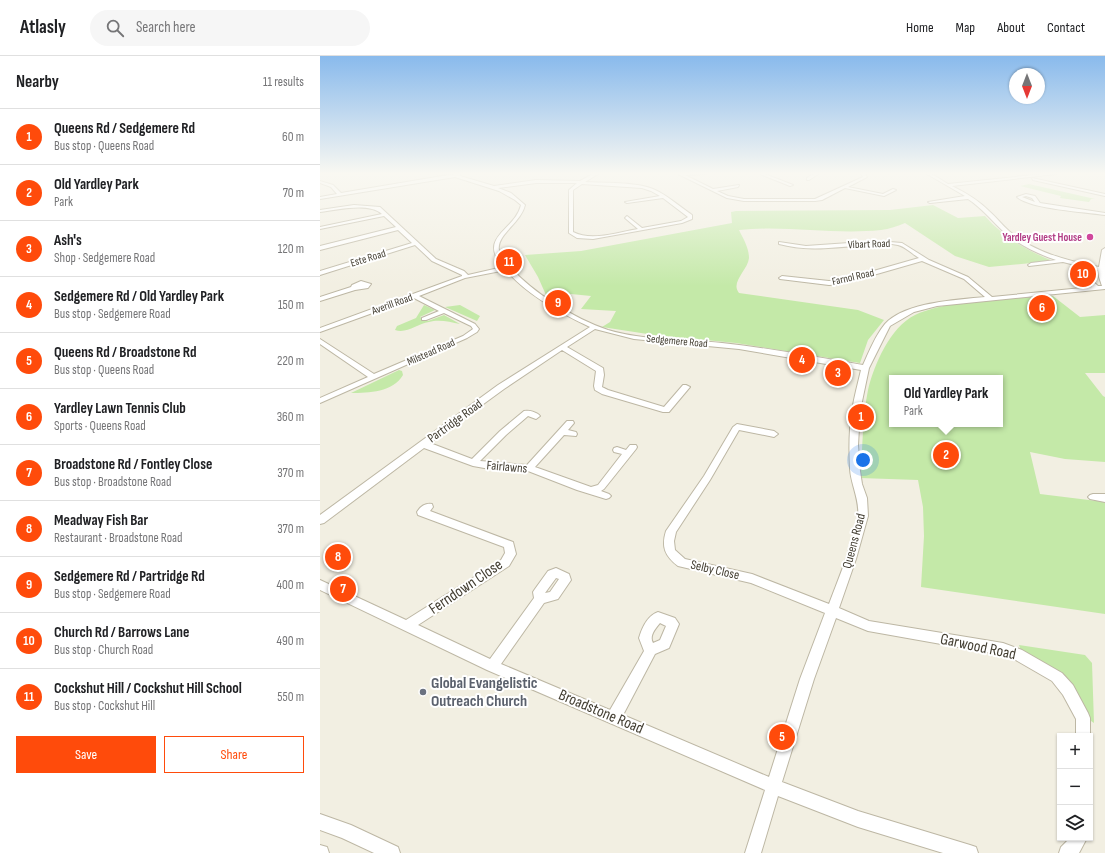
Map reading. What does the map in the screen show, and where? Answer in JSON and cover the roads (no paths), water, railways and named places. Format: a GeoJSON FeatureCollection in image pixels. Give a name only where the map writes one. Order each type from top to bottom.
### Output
{"type":"FeatureCollection","features":[{"type":"Feature","properties":{"kind":"street"},"geometry":{"type":"LineString","coordinates":[[381,211],[434,260],[463,275]]}},
{"type":"Feature","properties":{"kind":"street","name":"Sedgemere Road"},"geometry":{"type":"LineString","coordinates":[[523,211],[498,240],[496,249],[499,257],[520,281],[542,298],[594,327],[622,335],[725,345],[865,368]]}},
{"type":"Feature","properties":{"kind":"street"},"geometry":{"type":"LineString","coordinates":[[570,211],[571,233],[582,238],[593,238],[682,222],[690,218],[690,216],[683,211]]}},
{"type":"Feature","properties":{"kind":"street"},"geometry":{"type":"LineString","coordinates":[[987,211],[1014,238],[1037,251],[1062,261],[1100,268]]}},
{"type":"Feature","properties":{"kind":"street"},"geometry":{"type":"LineString","coordinates":[[1086,211],[1105,214]]}},
{"type":"Feature","properties":{"kind":"street"},"geometry":{"type":"LineString","coordinates":[[320,228],[385,215]]}},
{"type":"Feature","properties":{"kind":"street"},"geometry":{"type":"LineString","coordinates":[[627,217],[641,229]]}},
{"type":"Feature","properties":{"kind":"street"},"geometry":{"type":"LineString","coordinates":[[320,248],[399,228]]}},
{"type":"Feature","properties":{"kind":"street","name":"Este Road"},"geometry":{"type":"LineString","coordinates":[[320,273],[416,243]]}},
{"type":"Feature","properties":{"kind":"street","name":"Vibart Road"},"geometry":{"type":"LineString","coordinates":[[781,243],[805,247],[895,243],[909,247],[922,258],[966,278],[979,287],[990,298]]}},
{"type":"Feature","properties":{"kind":"street"},"geometry":{"type":"LineString","coordinates":[[1105,250],[1100,268],[1101,278],[1105,287]]}},
{"type":"Feature","properties":{"kind":"street","name":"Farnol Road"},"geometry":{"type":"LineString","coordinates":[[782,278],[829,283],[842,282],[922,258]]}},
{"type":"Feature","properties":{"kind":"street"},"geometry":{"type":"LineString","coordinates":[[1031,265],[1062,261]]}},
{"type":"Feature","properties":{"kind":"street","name":"Averill Road"},"geometry":{"type":"LineString","coordinates":[[320,330],[415,296],[463,275],[506,266]]}},
{"type":"Feature","properties":{"kind":"street"},"geometry":{"type":"LineString","coordinates":[[1086,266],[1084,273],[1087,279],[1097,288]]}},
{"type":"Feature","properties":{"kind":"street","name":"Queens Road"},"geometry":{"type":"LineString","coordinates":[[753,853],[775,787],[807,679],[831,610],[851,559],[863,516],[864,506],[857,484],[854,460],[854,427],[865,368],[882,334],[888,325],[898,318],[912,311],[936,304],[1105,287]]}},
{"type":"Feature","properties":{"kind":"street"},"geometry":{"type":"LineString","coordinates":[[320,299],[354,288]]}},
{"type":"Feature","properties":{"kind":"street","name":"Milstead Road"},"geometry":{"type":"LineString","coordinates":[[320,402],[373,377],[465,338],[475,331],[476,329],[473,325],[415,296]]}},
{"type":"Feature","properties":{"kind":"street"},"geometry":{"type":"LineString","coordinates":[[424,319],[444,311]]}},
{"type":"Feature","properties":{"kind":"street","name":"Partridge Road"},"geometry":{"type":"LineString","coordinates":[[320,520],[501,387],[594,327]]}},
{"type":"Feature","properties":{"kind":"street"},"geometry":{"type":"LineString","coordinates":[[320,341],[373,377]]}},
{"type":"Feature","properties":{"kind":"street"},"geometry":{"type":"LineString","coordinates":[[561,347],[600,370],[601,375],[598,388],[605,392],[666,410],[686,387]]}},
{"type":"Feature","properties":{"kind":"street"},"geometry":{"type":"LineString","coordinates":[[473,463],[503,433],[528,413],[536,416]]}},
{"type":"Feature","properties":{"kind":"street"},"geometry":{"type":"LineString","coordinates":[[529,468],[570,423]]}},
{"type":"Feature","properties":{"kind":"street","name":"Selby Close"},"geometry":{"type":"LineString","coordinates":[[774,434],[739,423],[708,478],[671,531],[668,540],[670,552],[673,557],[682,563],[752,579],[831,610]]}},
{"type":"Feature","properties":{"kind":"street"},"geometry":{"type":"LineString","coordinates":[[562,432],[573,434]]}},
{"type":"Feature","properties":{"kind":"street","name":"Fairlawns"},"geometry":{"type":"LineString","coordinates":[[423,444],[473,463],[490,466],[529,468],[580,488],[592,490],[606,496]]}},
{"type":"Feature","properties":{"kind":"street"},"geometry":{"type":"LineString","coordinates":[[592,490],[601,486],[631,450],[617,450]]}},
{"type":"Feature","properties":{"kind":"street"},"geometry":{"type":"LineString","coordinates":[[1093,497],[1105,498]]}},
{"type":"Feature","properties":{"kind":"street","name":"Ferndown Close"},"geometry":{"type":"LineString","coordinates":[[407,626],[505,562],[511,554],[509,545],[505,543],[422,512],[428,506]]}},
{"type":"Feature","properties":{"kind":"street","name":"Broadstone Road"},"geometry":{"type":"LineString","coordinates":[[320,585],[492,666],[775,787]]}},
{"type":"Feature","properties":{"kind":"street"},"geometry":{"type":"LineString","coordinates":[[492,666],[540,599]]}},
{"type":"Feature","properties":{"kind":"street","name":"Garwood Road"},"geometry":{"type":"LineString","coordinates":[[831,610],[868,626],[1003,649],[1018,654],[1057,677],[1068,690],[1083,718],[1083,733]]}},
{"type":"Feature","properties":{"kind":"street"},"geometry":{"type":"LineString","coordinates":[[614,717],[651,650]]}},
{"type":"Feature","properties":{"kind":"street"},"geometry":{"type":"LineString","coordinates":[[775,787],[858,819],[970,853]]}},
{"type":"Feature","properties":{"kind":"street"},"geometry":{"type":"LineString","coordinates":[[320,822],[345,831],[392,853]]}},
{"type":"Feature","properties":{"kind":"street"},"geometry":{"type":"LineString","coordinates":[[1067,853],[1078,841]]}},
{"type":"Feature","properties":{"kind":"place","name":"Yardley Guest House"},"geometry":{"type":"Point","coordinates":[1090,237]}},
{"type":"Feature","properties":{"kind":"place","name":"Cockshut Hill / Cockshut Hill School"},"geometry":{"type":"Point","coordinates":[509,262]}},
{"type":"Feature","properties":{"kind":"place","name":"Church Rd / Barrows Lane"},"geometry":{"type":"Point","coordinates":[1083,274]}},
{"type":"Feature","properties":{"kind":"place","name":"Sedgemere Rd / Partridge Rd"},"geometry":{"type":"Point","coordinates":[558,303]}},
{"type":"Feature","properties":{"kind":"place","name":"Yardley Lawn Tennis Club"},"geometry":{"type":"Point","coordinates":[1042,308]}},
{"type":"Feature","properties":{"kind":"place","name":"Sedgemere Rd / Old Yardley Park"},"geometry":{"type":"Point","coordinates":[802,360]}},
{"type":"Feature","properties":{"kind":"place","name":"Ash's"},"geometry":{"type":"Point","coordinates":[838,373]}},
{"type":"Feature","properties":{"kind":"place","name":"Queens Rd / Sedgemere Rd"},"geometry":{"type":"Point","coordinates":[861,417]}},
{"type":"Feature","properties":{"kind":"place","name":"Old Yardley Park"},"geometry":{"type":"Point","coordinates":[946,455]}},
{"type":"Feature","properties":{"kind":"place","name":"Meadway Fish Bar"},"geometry":{"type":"Point","coordinates":[338,557]}},
{"type":"Feature","properties":{"kind":"place","name":"Broadstone Rd / Fontley Close"},"geometry":{"type":"Point","coordinates":[343,589]}},
{"type":"Feature","properties":{"kind":"place","name":"Global Evangelistic Outreach Church"},"geometry":{"type":"Point","coordinates":[423,692]}},
{"type":"Feature","properties":{"kind":"place","name":"Queens Rd / Broadstone Rd"},"geometry":{"type":"Point","coordinates":[782,737]}}]}
